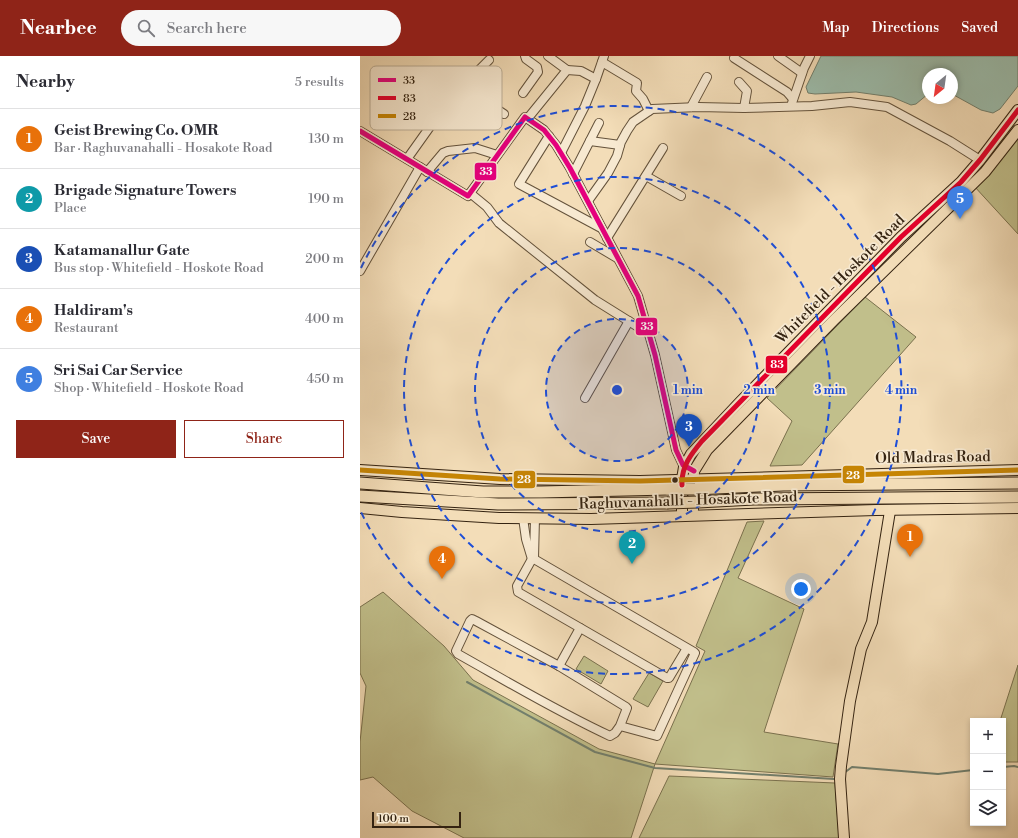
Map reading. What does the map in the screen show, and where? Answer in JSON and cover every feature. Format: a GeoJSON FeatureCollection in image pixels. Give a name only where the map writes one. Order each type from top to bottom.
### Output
{"type":"FeatureCollection","features":[{"type":"Feature","properties":{"kind":"highway"},"geometry":{"type":"LineString","coordinates":[[360,483],[483,492],[542,492],[668,489],[694,480],[783,485],[1018,483]]}},
{"type":"Feature","properties":{"kind":"highway"},"geometry":{"type":"LineString","coordinates":[[360,496],[498,504],[667,503],[754,499],[1018,497]]}},
{"type":"Feature","properties":{"kind":"main road","name":"Whitefield - Hoskote Road"},"geometry":{"type":"LineString","coordinates":[[694,480],[707,450],[954,195],[1018,110]]}},
{"type":"Feature","properties":{"kind":"main road","name":"Whitefield - Hoskote Road"},"geometry":{"type":"LineString","coordinates":[[682,516],[682,479],[684,467],[691,454],[702,441],[901,237],[990,167],[1018,130]]}},
{"type":"Feature","properties":{"kind":"main road","name":"Old Madras Road"},"geometry":{"type":"LineString","coordinates":[[360,470],[500,479],[694,480],[841,474],[1018,470]]}},
{"type":"Feature","properties":{"kind":"main road"},"geometry":{"type":"LineString","coordinates":[[693,516],[694,480]]}},
{"type":"Feature","properties":{"kind":"main road","name":"Raghuvanahalli - Hosakote Road"},"geometry":{"type":"LineString","coordinates":[[360,508],[402,512],[524,518],[591,519],[890,510],[1018,508]]}},
{"type":"Feature","properties":{"kind":"main road"},"geometry":{"type":"LineString","coordinates":[[844,838],[840,766],[850,701],[861,649],[872,622],[890,510]]}},
{"type":"Feature","properties":{"kind":"street"},"geometry":{"type":"LineString","coordinates":[[523,93],[538,72],[537,67],[526,59],[525,56]]}},
{"type":"Feature","properties":{"kind":"street"},"geometry":{"type":"LineString","coordinates":[[548,56],[567,70],[581,71],[596,79]]}},
{"type":"Feature","properties":{"kind":"street"},"geometry":{"type":"LineString","coordinates":[[778,56],[802,73]]}},
{"type":"Feature","properties":{"kind":"street"},"geometry":{"type":"LineString","coordinates":[[792,103],[802,73],[810,56]]}},
{"type":"Feature","properties":{"kind":"street"},"geometry":{"type":"LineString","coordinates":[[734,58],[787,92],[792,103]]}},
{"type":"Feature","properties":{"kind":"street"},"geometry":{"type":"LineString","coordinates":[[561,153],[585,106],[603,59],[637,84],[636,91],[643,98],[649,111]]}},
{"type":"Feature","properties":{"kind":"street"},"geometry":{"type":"LineString","coordinates":[[483,66],[489,60]]}},
{"type":"Feature","properties":{"kind":"street"},"geometry":{"type":"LineString","coordinates":[[528,118],[567,70]]}},
{"type":"Feature","properties":{"kind":"street"},"geometry":{"type":"LineString","coordinates":[[691,107],[707,77]]}},
{"type":"Feature","properties":{"kind":"street"},"geometry":{"type":"LineString","coordinates":[[739,82],[747,91],[744,108]]}},
{"type":"Feature","properties":{"kind":"street"},"geometry":{"type":"LineString","coordinates":[[588,201],[608,173],[617,156],[626,131],[633,122],[652,109],[691,107],[744,108],[792,103],[850,102],[887,107],[950,141],[980,160]]}},
{"type":"Feature","properties":{"kind":"street"},"geometry":{"type":"LineString","coordinates":[[360,131],[468,196],[524,116],[544,130],[561,153],[573,174],[638,296],[655,355],[676,450],[680,462],[694,480]]}},
{"type":"Feature","properties":{"kind":"street"},"geometry":{"type":"LineString","coordinates":[[573,174],[600,123]]}},
{"type":"Feature","properties":{"kind":"street"},"geometry":{"type":"LineString","coordinates":[[406,159],[427,130]]}},
{"type":"Feature","properties":{"kind":"street"},"geometry":{"type":"LineString","coordinates":[[549,136],[519,184],[602,229]]}},
{"type":"Feature","properties":{"kind":"street"},"geometry":{"type":"LineString","coordinates":[[590,141],[620,145]]}},
{"type":"Feature","properties":{"kind":"street"},"geometry":{"type":"LineString","coordinates":[[428,172],[443,153],[448,151],[475,148],[497,155]]}},
{"type":"Feature","properties":{"kind":"street"},"geometry":{"type":"LineString","coordinates":[[607,238],[663,148]]}},
{"type":"Feature","properties":{"kind":"street"},"geometry":{"type":"LineString","coordinates":[[360,271],[420,167]]}},
{"type":"Feature","properties":{"kind":"street"},"geometry":{"type":"LineString","coordinates":[[646,176],[681,196]]}},
{"type":"Feature","properties":{"kind":"street"},"geometry":{"type":"LineString","coordinates":[[470,193],[487,207],[499,223],[595,300],[643,330],[648,331]]}},
{"type":"Feature","properties":{"kind":"street"},"geometry":{"type":"LineString","coordinates":[[590,242],[618,258]]}},
{"type":"Feature","properties":{"kind":"street"},"geometry":{"type":"LineString","coordinates":[[585,398],[630,321]]}},
{"type":"Feature","properties":{"kind":"street"},"geometry":{"type":"LineString","coordinates":[[524,518],[526,539],[533,559],[695,653],[657,736],[620,726]]}},
{"type":"Feature","properties":{"kind":"street"},"geometry":{"type":"LineString","coordinates":[[534,518],[533,559],[517,586],[518,592],[667,678],[670,678],[686,648]]}},
{"type":"Feature","properties":{"kind":"street"},"geometry":{"type":"LineString","coordinates":[[472,620],[560,666],[626,707],[627,708],[620,726],[615,733],[610,736],[590,727],[458,654],[456,651],[470,621],[472,620]]}},
{"type":"Feature","properties":{"kind":"street"},"geometry":{"type":"LineString","coordinates":[[560,666],[580,628]]}},
{"type":"Feature","properties":{"kind":"shaded area"},"geometry":{"type":"Polygon","coordinates":[[[821,56],[1018,56],[1018,86],[1000,109],[993,113],[981,110],[958,97],[958,68],[922,68],[922,99],[916,104],[911,105],[892,97],[856,92],[808,93],[806,87],[821,56]]]}},
{"type":"Feature","properties":{"kind":"shaded area"},"geometry":{"type":"Polygon","coordinates":[[[1018,135],[1018,234],[974,186],[1018,135]]]}},
{"type":"Feature","properties":{"kind":"shaded area"},"geometry":{"type":"Polygon","coordinates":[[[865,297],[916,337],[802,465],[770,466],[792,421],[767,398],[865,297]]]}},
{"type":"Feature","properties":{"kind":"shaded area"},"geometry":{"type":"Polygon","coordinates":[[[764,521],[738,578],[804,609],[764,732],[838,744],[833,777],[655,764],[705,651],[696,646],[747,522],[764,521]]]}},
{"type":"Feature","properties":{"kind":"shaded area"},"geometry":{"type":"Polygon","coordinates":[[[383,592],[444,646],[473,680],[599,749],[655,764],[631,838],[464,838],[412,811],[373,777],[360,780],[360,742],[366,686],[360,673],[360,607],[383,592]]]}},
{"type":"Feature","properties":{"kind":"shaded area"},"geometry":{"type":"Polygon","coordinates":[[[584,656],[608,671],[601,684],[576,669],[584,656]]]}},
{"type":"Feature","properties":{"kind":"shaded area"},"geometry":{"type":"Polygon","coordinates":[[[1018,665],[1018,762],[1006,762],[1006,718],[1001,718],[1018,665]]]}},
{"type":"Feature","properties":{"kind":"shaded area"},"geometry":{"type":"Polygon","coordinates":[[[649,673],[663,681],[648,707],[633,699],[649,673]]]}},
{"type":"Feature","properties":{"kind":"shaded area"},"geometry":{"type":"Polygon","coordinates":[[[669,776],[835,783],[839,838],[639,838],[669,776]]]}},
{"type":"Feature","properties":{"kind":"waterway"},"geometry":{"type":"LineString","coordinates":[[467,682],[595,752],[655,768],[836,778]]}},
{"type":"Feature","properties":{"kind":"waterway"},"geometry":{"type":"LineString","coordinates":[[844,773],[852,767],[938,774],[970,770]]}},
{"type":"Feature","properties":{"kind":"waterway"},"geometry":{"type":"LineString","coordinates":[[1006,767],[1018,767]]}},
{"type":"Feature","properties":{"kind":"transit line","name":"83"},"geometry":{"type":"LineString","coordinates":[[682,485],[685,467],[702,441],[901,237],[961,182],[980,160],[1018,110]]}},
{"type":"Feature","properties":{"kind":"transit line","name":"33"},"geometry":{"type":"LineString","coordinates":[[360,131],[468,196],[525,117],[544,130],[556,145],[570,168],[638,296],[655,355],[676,450],[683,465],[694,471]]}},
{"type":"Feature","properties":{"kind":"transit line","name":"28"},"geometry":{"type":"LineString","coordinates":[[360,470],[500,479],[640,481],[1018,470]]}},
{"type":"Feature","properties":{"kind":"place","name":"Sri Sai Car Service"},"geometry":{"type":"Point","coordinates":[960,219]}},
{"type":"Feature","properties":{"kind":"place","name":"Katamanallur Gate"},"geometry":{"type":"Point","coordinates":[689,447]}},
{"type":"Feature","properties":{"kind":"place","name":"Geist Brewing Co. OMR"},"geometry":{"type":"Point","coordinates":[910,557]}},
{"type":"Feature","properties":{"kind":"place","name":"Brigade Signature Towers"},"geometry":{"type":"Point","coordinates":[632,564]}},
{"type":"Feature","properties":{"kind":"place","name":"Haldiram's"},"geometry":{"type":"Point","coordinates":[442,579]}}]}
